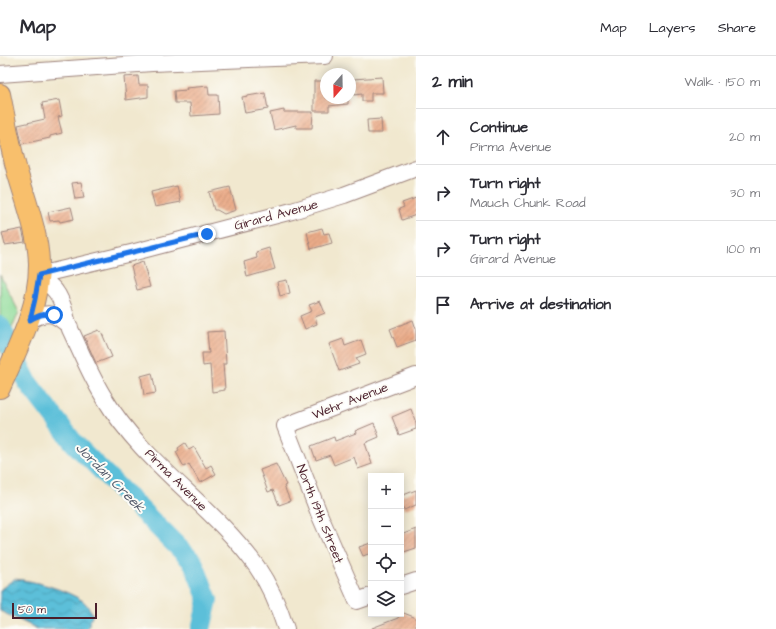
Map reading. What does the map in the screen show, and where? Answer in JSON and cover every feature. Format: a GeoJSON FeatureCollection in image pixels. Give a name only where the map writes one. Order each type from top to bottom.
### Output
{"type":"FeatureCollection","features":[{"type":"Feature","properties":{"kind":"main road"},"geometry":{"type":"LineString","coordinates":[[0,94],[3,120],[36,240],[39,258],[39,275],[30,320],[0,388]]}},
{"type":"Feature","properties":{"kind":"street"},"geometry":{"type":"LineString","coordinates":[[0,74],[152,63],[325,56]]}},
{"type":"Feature","properties":{"kind":"street","name":"Girard Avenue"},"geometry":{"type":"LineString","coordinates":[[39,275],[131,254],[292,211],[344,195],[416,168]]}},
{"type":"Feature","properties":{"kind":"street","name":"Pirma Avenue"},"geometry":{"type":"LineString","coordinates":[[39,275],[57,292],[90,373],[105,400],[123,425],[174,480],[223,527],[256,566],[267,583],[286,629]]}},
{"type":"Feature","properties":{"kind":"street"},"geometry":{"type":"LineString","coordinates":[[30,320],[46,313],[60,318],[70,327]]}},
{"type":"Feature","properties":{"kind":"street","name":"Wehr Avenue"},"geometry":{"type":"LineString","coordinates":[[285,426],[416,376]]}},
{"type":"Feature","properties":{"kind":"street","name":"North 19th Street"},"geometry":{"type":"LineString","coordinates":[[285,426],[320,516],[364,599]]}},
{"type":"Feature","properties":{"kind":"street"},"geometry":{"type":"LineString","coordinates":[[404,585],[416,581]]}},
{"type":"Feature","properties":{"kind":"green space"},"geometry":{"type":"Polygon","coordinates":[[[0,275],[19,312],[0,353],[0,275]]]}},
{"type":"Feature","properties":{"kind":"water"},"geometry":{"type":"Polygon","coordinates":[[[14,579],[31,581],[50,586],[83,601],[93,614],[87,629],[38,629],[0,611],[0,591],[14,579]]]}},
{"type":"Feature","properties":{"kind":"building"},"geometry":{"type":"Polygon","coordinates":[[[138,76],[139,85],[148,85],[148,97],[126,100],[124,77],[138,76]]]}},
{"type":"Feature","properties":{"kind":"building"},"geometry":{"type":"Polygon","coordinates":[[[382,77],[383,93],[371,93],[371,101],[362,101],[362,94],[356,95],[356,79],[382,77]]]}},
{"type":"Feature","properties":{"kind":"building"},"geometry":{"type":"Polygon","coordinates":[[[314,81],[320,81],[320,104],[348,104],[329,106],[329,111],[314,111],[314,81]]]}},
{"type":"Feature","properties":{"kind":"building"},"geometry":{"type":"Polygon","coordinates":[[[208,86],[209,95],[218,95],[219,114],[191,116],[190,103],[175,103],[174,91],[187,90],[186,88],[208,86]]]}},
{"type":"Feature","properties":{"kind":"building"},"geometry":{"type":"Polygon","coordinates":[[[265,93],[268,109],[245,113],[242,97],[265,93]]]}},
{"type":"Feature","properties":{"kind":"building"},"geometry":{"type":"Polygon","coordinates":[[[59,100],[62,116],[58,117],[62,133],[50,136],[50,138],[22,144],[18,125],[45,119],[42,103],[59,100]]]}},
{"type":"Feature","properties":{"kind":"building"},"geometry":{"type":"Polygon","coordinates":[[[284,110],[284,112],[313,112],[312,128],[296,128],[296,125],[274,130],[270,113],[284,110]]]}},
{"type":"Feature","properties":{"kind":"building"},"geometry":{"type":"Polygon","coordinates":[[[381,119],[382,133],[368,133],[367,120],[381,119]]]}},
{"type":"Feature","properties":{"kind":"building"},"geometry":{"type":"Polygon","coordinates":[[[81,182],[84,198],[75,199],[72,183],[81,182]]]}},
{"type":"Feature","properties":{"kind":"building"},"geometry":{"type":"Polygon","coordinates":[[[177,186],[181,202],[155,207],[151,192],[177,186]]]}},
{"type":"Feature","properties":{"kind":"building"},"geometry":{"type":"Polygon","coordinates":[[[230,187],[236,210],[224,214],[214,210],[209,192],[230,187]]]}},
{"type":"Feature","properties":{"kind":"building"},"geometry":{"type":"Polygon","coordinates":[[[416,198],[416,215],[402,220],[399,209],[404,207],[402,203],[416,198]]]}},
{"type":"Feature","properties":{"kind":"building"},"geometry":{"type":"Polygon","coordinates":[[[71,207],[74,219],[60,222],[59,220],[50,221],[48,212],[71,207]]]}},
{"type":"Feature","properties":{"kind":"building"},"geometry":{"type":"Polygon","coordinates":[[[322,228],[324,234],[329,233],[332,243],[311,249],[307,232],[322,228]]]}},
{"type":"Feature","properties":{"kind":"building"},"geometry":{"type":"Polygon","coordinates":[[[22,229],[25,242],[5,245],[2,233],[22,229]]]}},
{"type":"Feature","properties":{"kind":"building"},"geometry":{"type":"Polygon","coordinates":[[[269,248],[275,269],[247,277],[244,262],[257,258],[256,252],[269,248]]]}},
{"type":"Feature","properties":{"kind":"building"},"geometry":{"type":"Polygon","coordinates":[[[143,262],[150,287],[137,290],[131,266],[143,262]]]}},
{"type":"Feature","properties":{"kind":"building"},"geometry":{"type":"Polygon","coordinates":[[[287,280],[290,293],[280,296],[277,282],[287,280]]]}},
{"type":"Feature","properties":{"kind":"building"},"geometry":{"type":"Polygon","coordinates":[[[320,301],[325,313],[315,317],[317,324],[305,329],[300,316],[312,311],[309,305],[320,301]]]}},
{"type":"Feature","properties":{"kind":"building"},"geometry":{"type":"Polygon","coordinates":[[[413,320],[416,329],[416,340],[397,347],[390,329],[413,320]]]}},
{"type":"Feature","properties":{"kind":"building"},"geometry":{"type":"Polygon","coordinates":[[[99,330],[100,332],[101,331],[112,357],[96,363],[84,336],[99,330]]]}},
{"type":"Feature","properties":{"kind":"building"},"geometry":{"type":"Polygon","coordinates":[[[224,331],[226,364],[223,364],[225,390],[212,392],[210,365],[203,366],[202,353],[209,353],[207,332],[224,331]]]}},
{"type":"Feature","properties":{"kind":"building"},"geometry":{"type":"Polygon","coordinates":[[[343,339],[345,346],[361,340],[366,354],[356,358],[359,364],[339,371],[329,344],[343,339]]]}},
{"type":"Feature","properties":{"kind":"building"},"geometry":{"type":"Polygon","coordinates":[[[152,373],[156,393],[144,395],[141,376],[152,373]]]}},
{"type":"Feature","properties":{"kind":"building"},"geometry":{"type":"Polygon","coordinates":[[[411,409],[416,423],[416,429],[399,435],[392,417],[411,409]]]}},
{"type":"Feature","properties":{"kind":"building"},"geometry":{"type":"Polygon","coordinates":[[[374,423],[379,437],[365,443],[372,464],[358,469],[354,457],[334,465],[330,455],[316,460],[311,446],[334,437],[335,441],[356,433],[355,431],[374,423]]]}},
{"type":"Feature","properties":{"kind":"building"},"geometry":{"type":"Polygon","coordinates":[[[185,443],[189,450],[194,447],[206,468],[211,465],[216,474],[200,483],[189,464],[184,467],[176,452],[179,450],[178,448],[185,443]]]}},
{"type":"Feature","properties":{"kind":"building"},"geometry":{"type":"Polygon","coordinates":[[[276,464],[286,485],[284,486],[290,501],[279,505],[273,490],[268,492],[260,470],[276,464]]]}},
{"type":"Feature","properties":{"kind":"building"},"geometry":{"type":"Polygon","coordinates":[[[416,490],[416,505],[404,510],[404,495],[416,490]]]}},
{"type":"Feature","properties":{"kind":"building"},"geometry":{"type":"Polygon","coordinates":[[[416,529],[416,548],[404,552],[404,534],[416,529]]]}},
{"type":"Feature","properties":{"kind":"building"},"geometry":{"type":"Polygon","coordinates":[[[368,544],[368,554],[363,556],[359,547],[368,544]]]}},
{"type":"Feature","properties":{"kind":"building"},"geometry":{"type":"Polygon","coordinates":[[[404,613],[414,617],[416,620],[416,629],[372,629],[372,628],[404,617],[404,613]]]}},
{"type":"Feature","properties":{"kind":"waterway","name":"Jordan Creek"},"geometry":{"type":"LineString","coordinates":[[0,326],[28,383],[74,443],[193,562],[208,600],[201,629]]}},
{"type":"Feature","properties":{"kind":"route"},"geometry":{"type":"LineString","coordinates":[[54,315],[46,313],[30,320],[39,275],[131,254],[207,234]]}}]}
